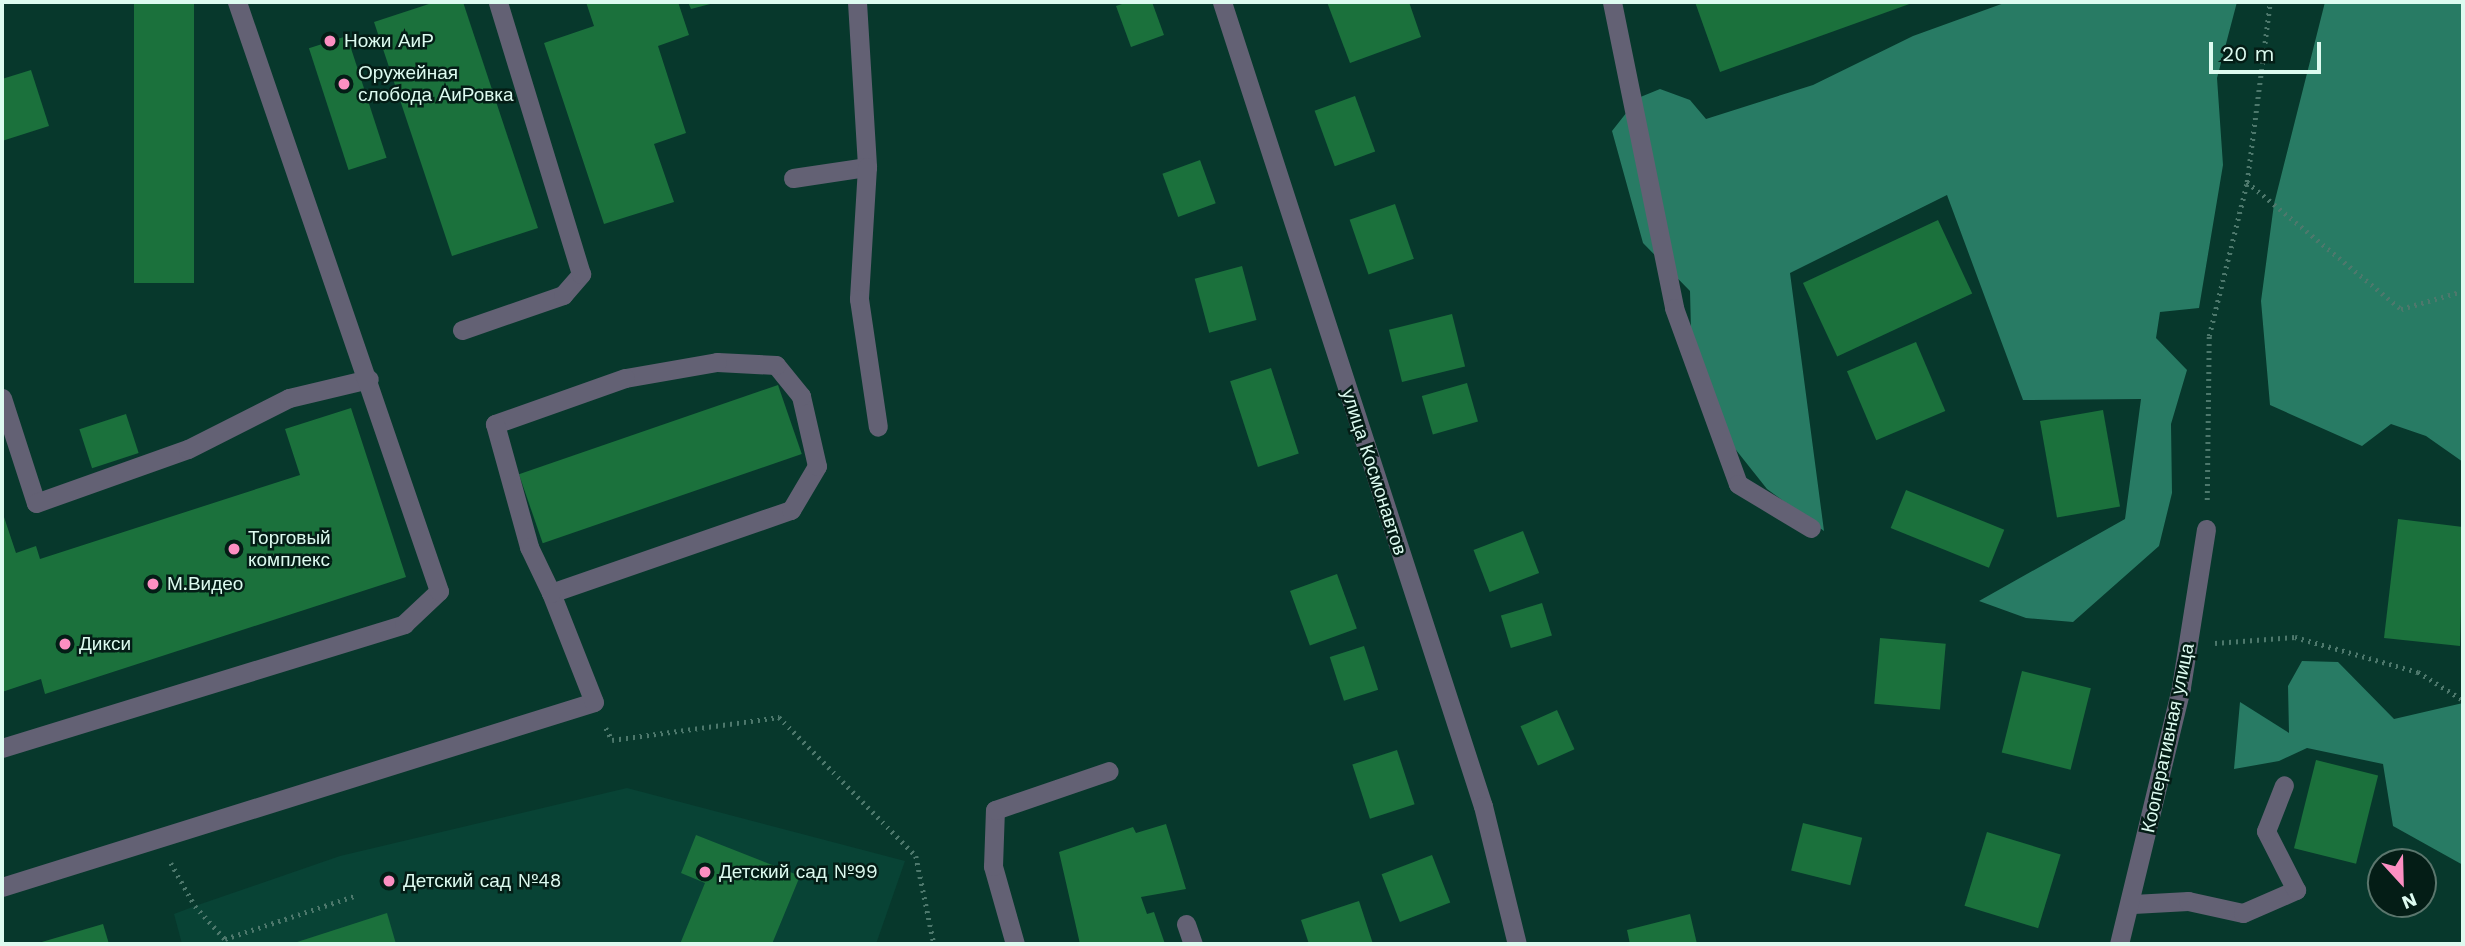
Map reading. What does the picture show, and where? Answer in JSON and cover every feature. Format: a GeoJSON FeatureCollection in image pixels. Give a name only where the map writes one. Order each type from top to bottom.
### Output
{"type":"FeatureCollection","features":[{"type":"Feature","properties":{"kind":"street"},"geometry":{"type":"LineString","coordinates":[[2,748],[404,624],[439,591],[369,379],[237,2]]}},
{"type":"Feature","properties":{"kind":"street"},"geometry":{"type":"LineString","coordinates":[[462,330],[563,295],[581,274],[498,2]]}},
{"type":"Feature","properties":{"kind":"street"},"geometry":{"type":"LineString","coordinates":[[857,2],[867,167],[859,299],[878,427]]}},
{"type":"Feature","properties":{"kind":"street","name":"улица Космонавтов"},"geometry":{"type":"LineString","coordinates":[[1222,2],[1483,806],[1517,944]]}},
{"type":"Feature","properties":{"kind":"street"},"geometry":{"type":"LineString","coordinates":[[1612,2],[1674,308],[1738,484],[1811,528]]}},
{"type":"Feature","properties":{"kind":"street"},"geometry":{"type":"LineString","coordinates":[[793,178],[867,167]]}},
{"type":"Feature","properties":{"kind":"street"},"geometry":{"type":"LineString","coordinates":[[2,887],[594,702],[551,593],[529,547],[495,424],[625,378],[717,362],[776,365],[801,396],[817,466],[791,510],[551,593]]}},
{"type":"Feature","properties":{"kind":"street"},"geometry":{"type":"LineString","coordinates":[[2,398],[36,503],[188,449],[289,398],[369,379]]}},
{"type":"Feature","properties":{"kind":"street","name":"Кооперативная улица"},"geometry":{"type":"LineString","coordinates":[[2119,944],[2133,904],[2188,645],[2206,529]]}},
{"type":"Feature","properties":{"kind":"street"},"geometry":{"type":"LineString","coordinates":[[1015,944],[993,866],[995,810],[1109,771]]}},
{"type":"Feature","properties":{"kind":"street"},"geometry":{"type":"LineString","coordinates":[[2133,904],[2188,901],[2243,913],[2296,890],[2266,831],[2284,785]]}},
{"type":"Feature","properties":{"kind":"street"},"geometry":{"type":"LineString","coordinates":[[1186,923],[1193,944]]}},
{"type":"Feature","properties":{"kind":"path"},"geometry":{"type":"LineString","coordinates":[[2206,529],[2209,336],[2247,181],[2270,2]]}},
{"type":"Feature","properties":{"kind":"path"},"geometry":{"type":"LineString","coordinates":[[2247,181],[2401,309],[2463,291]]}},
{"type":"Feature","properties":{"kind":"path"},"geometry":{"type":"LineString","coordinates":[[2188,645],[2295,637],[2418,672],[2463,700]]}},
{"type":"Feature","properties":{"kind":"path"},"geometry":{"type":"LineString","coordinates":[[594,702],[612,740],[779,717],[916,856],[934,944]]}},
{"type":"Feature","properties":{"kind":"path"},"geometry":{"type":"LineString","coordinates":[[156,838],[195,906],[226,941],[357,895]]}},
{"type":"Feature","properties":{"kind":"shaded area"},"geometry":{"type":"Polygon","coordinates":[[[2007,2],[2237,2],[2217,78],[2223,165],[2199,308],[2160,312],[2156,338],[2187,370],[2171,424],[2172,493],[2159,546],[2073,622],[2026,618],[1979,601],[2125,519],[2141,399],[2023,400],[1947,195],[1790,273],[1824,531],[1767,489],[1713,421],[1691,331],[1690,291],[1643,243],[1612,131],[1638,98],[1660,89],[1690,100],[1706,119],[1813,85],[1913,36],[2007,2]]]}},
{"type":"Feature","properties":{"kind":"shaded area"},"geometry":{"type":"Polygon","coordinates":[[[2325,2],[2463,2],[2463,462],[2426,436],[2391,424],[2362,446],[2270,405],[2261,301],[2274,204],[2325,2]]]}},
{"type":"Feature","properties":{"kind":"shaded area"},"geometry":{"type":"Polygon","coordinates":[[[2302,661],[2338,662],[2394,719],[2463,703],[2463,865],[2437,851],[2437,848],[2393,826],[2383,764],[2307,748],[2279,761],[2234,769],[2240,702],[2289,733],[2288,686],[2302,661]]]}},
{"type":"Feature","properties":{"kind":"shaded area","name":"Детский сад №99"},"geometry":{"type":"Polygon","coordinates":[[[627,788],[905,861],[876,944],[182,944],[174,914],[195,906],[340,856],[627,788]]]}},
{"type":"Feature","properties":{"kind":"building"},"geometry":{"type":"Polygon","coordinates":[[[134,2],[194,2],[194,283],[134,283],[134,2]]]}},
{"type":"Feature","properties":{"kind":"building"},"geometry":{"type":"Polygon","coordinates":[[[435,2],[463,2],[538,228],[452,256],[374,22],[435,2]]]}},
{"type":"Feature","properties":{"kind":"building"},"geometry":{"type":"Polygon","coordinates":[[[586,2],[678,2],[689,35],[658,46],[686,133],[654,144],[674,202],[604,224],[544,43],[594,26],[586,2]]]}},
{"type":"Feature","properties":{"kind":"building"},"geometry":{"type":"Polygon","coordinates":[[[688,2],[714,2],[714,3],[691,9],[688,2]]]}},
{"type":"Feature","properties":{"kind":"building"},"geometry":{"type":"Polygon","coordinates":[[[1128,2],[1152,2],[1164,35],[1131,47],[1116,6],[1128,2]]]}},
{"type":"Feature","properties":{"kind":"building"},"geometry":{"type":"Polygon","coordinates":[[[1327,2],[1409,2],[1421,37],[1350,63],[1327,2]]]}},
{"type":"Feature","properties":{"kind":"building"},"geometry":{"type":"Polygon","coordinates":[[[1695,2],[1915,2],[1720,72],[1695,2]]]}},
{"type":"Feature","properties":{"kind":"building"},"geometry":{"type":"Polygon","coordinates":[[[347,36],[387,158],[349,170],[309,48],[347,36]]]}},
{"type":"Feature","properties":{"kind":"building"},"geometry":{"type":"Polygon","coordinates":[[[31,70],[49,126],[2,141],[2,79],[31,70]]]}},
{"type":"Feature","properties":{"kind":"building"},"geometry":{"type":"Polygon","coordinates":[[[1355,96],[1375,151],[1335,166],[1315,111],[1355,96]]]}},
{"type":"Feature","properties":{"kind":"building"},"geometry":{"type":"Polygon","coordinates":[[[1200,160],[1216,203],[1178,217],[1162,174],[1200,160]]]}},
{"type":"Feature","properties":{"kind":"building"},"geometry":{"type":"Polygon","coordinates":[[[1395,204],[1414,259],[1368,274],[1350,220],[1395,204]]]}},
{"type":"Feature","properties":{"kind":"building"},"geometry":{"type":"Polygon","coordinates":[[[1938,220],[1972,293],[1837,356],[1803,283],[1938,220]]]}},
{"type":"Feature","properties":{"kind":"building"},"geometry":{"type":"Polygon","coordinates":[[[1242,266],[1256,320],[1209,333],[1195,279],[1242,266]]]}},
{"type":"Feature","properties":{"kind":"building"},"geometry":{"type":"Polygon","coordinates":[[[1452,314],[1465,366],[1402,382],[1389,330],[1452,314]]]}},
{"type":"Feature","properties":{"kind":"building"},"geometry":{"type":"Polygon","coordinates":[[[1916,342],[1945,411],[1876,440],[1847,371],[1916,342]]]}},
{"type":"Feature","properties":{"kind":"building"},"geometry":{"type":"Polygon","coordinates":[[[1271,368],[1299,454],[1258,467],[1230,381],[1271,368]]]}},
{"type":"Feature","properties":{"kind":"building"},"geometry":{"type":"Polygon","coordinates":[[[1467,383],[1478,421],[1433,434],[1422,396],[1467,383]]]}},
{"type":"Feature","properties":{"kind":"building"},"geometry":{"type":"Polygon","coordinates":[[[778,385],[802,454],[543,543],[519,474],[778,385]]]}},
{"type":"Feature","properties":{"kind":"building","name":"Торговый комплекс"},"geometry":{"type":"Polygon","coordinates":[[[351,408],[406,577],[45,694],[41,679],[2,692],[2,511],[16,553],[36,546],[40,559],[300,475],[285,429],[351,408]]]}},
{"type":"Feature","properties":{"kind":"building"},"geometry":{"type":"Polygon","coordinates":[[[2103,410],[2120,507],[2057,518],[2040,421],[2103,410]]]}},
{"type":"Feature","properties":{"kind":"building"},"geometry":{"type":"Polygon","coordinates":[[[126,414],[139,453],[92,468],[79,429],[126,414]]]}},
{"type":"Feature","properties":{"kind":"building"},"geometry":{"type":"Polygon","coordinates":[[[1906,490],[2004,530],[1989,568],[1891,528],[1906,490]]]}},
{"type":"Feature","properties":{"kind":"building"},"geometry":{"type":"Polygon","coordinates":[[[2398,519],[2463,527],[2460,646],[2384,638],[2398,519]]]}},
{"type":"Feature","properties":{"kind":"building"},"geometry":{"type":"Polygon","coordinates":[[[1523,531],[1539,573],[1490,592],[1474,550],[1523,531]]]}},
{"type":"Feature","properties":{"kind":"building"},"geometry":{"type":"Polygon","coordinates":[[[1337,574],[1357,629],[1310,646],[1290,591],[1337,574]]]}},
{"type":"Feature","properties":{"kind":"building"},"geometry":{"type":"Polygon","coordinates":[[[1542,603],[1552,636],[1511,648],[1501,616],[1542,603]]]}},
{"type":"Feature","properties":{"kind":"building"},"geometry":{"type":"Polygon","coordinates":[[[1880,638],[1946,644],[1940,710],[1874,704],[1880,638]]]}},
{"type":"Feature","properties":{"kind":"building"},"geometry":{"type":"Polygon","coordinates":[[[1364,646],[1378,690],[1344,701],[1330,657],[1364,646]]]}},
{"type":"Feature","properties":{"kind":"building"},"geometry":{"type":"Polygon","coordinates":[[[2022,671],[2091,688],[2071,770],[2002,753],[2022,671]]]}},
{"type":"Feature","properties":{"kind":"building"},"geometry":{"type":"Polygon","coordinates":[[[1557,710],[1574,749],[1538,766],[1520,726],[1557,710]]]}},
{"type":"Feature","properties":{"kind":"building"},"geometry":{"type":"Polygon","coordinates":[[[1397,750],[1415,804],[1370,819],[1352,765],[1397,750]]]}},
{"type":"Feature","properties":{"kind":"building"},"geometry":{"type":"Polygon","coordinates":[[[2316,760],[2378,775],[2356,864],[2294,848],[2316,760]]]}},
{"type":"Feature","properties":{"kind":"building"},"geometry":{"type":"Polygon","coordinates":[[[1803,823],[1862,838],[1850,885],[1791,871],[1803,823]]]}},
{"type":"Feature","properties":{"kind":"building"},"geometry":{"type":"Polygon","coordinates":[[[1166,824],[1186,889],[1141,897],[1147,914],[1154,912],[1165,944],[1080,944],[1059,852],[1133,827],[1136,833],[1166,824]]]}},
{"type":"Feature","properties":{"kind":"building"},"geometry":{"type":"Polygon","coordinates":[[[1987,832],[2061,855],[2038,928],[1964,906],[1987,832]]]}},
{"type":"Feature","properties":{"kind":"building"},"geometry":{"type":"Polygon","coordinates":[[[696,835],[800,876],[772,944],[680,944],[705,883],[681,873],[696,835]]]}},
{"type":"Feature","properties":{"kind":"building"},"geometry":{"type":"Polygon","coordinates":[[[1432,855],[1450,903],[1400,922],[1382,874],[1432,855]]]}},
{"type":"Feature","properties":{"kind":"building"},"geometry":{"type":"Polygon","coordinates":[[[1359,901],[1373,944],[1309,944],[1301,920],[1359,901]]]}},
{"type":"Feature","properties":{"kind":"building"},"geometry":{"type":"Polygon","coordinates":[[[387,913],[396,944],[291,944],[387,913]]]}},
{"type":"Feature","properties":{"kind":"building"},"geometry":{"type":"Polygon","coordinates":[[[1690,914],[1697,944],[1630,944],[1627,930],[1690,914]]]}},
{"type":"Feature","properties":{"kind":"building"},"geometry":{"type":"Polygon","coordinates":[[[103,924],[109,944],[35,944],[103,924]]]}},
{"type":"Feature","properties":{"kind":"place","name":"Ножи АиР"},"geometry":{"type":"Point","coordinates":[330,41]}},
{"type":"Feature","properties":{"kind":"place","name":"Оружейная слобода АиРовка"},"geometry":{"type":"Point","coordinates":[344,84]}},
{"type":"Feature","properties":{"kind":"place","name":"Торговый комплекс"},"geometry":{"type":"Point","coordinates":[234,549]}},
{"type":"Feature","properties":{"kind":"place","name":"М.Видео"},"geometry":{"type":"Point","coordinates":[153,584]}},
{"type":"Feature","properties":{"kind":"place","name":"Дикси"},"geometry":{"type":"Point","coordinates":[65,644]}},
{"type":"Feature","properties":{"kind":"place","name":"Детский сад №99"},"geometry":{"type":"Point","coordinates":[705,872]}},
{"type":"Feature","properties":{"kind":"place","name":"Детский сад №48"},"geometry":{"type":"Point","coordinates":[389,881]}}]}
